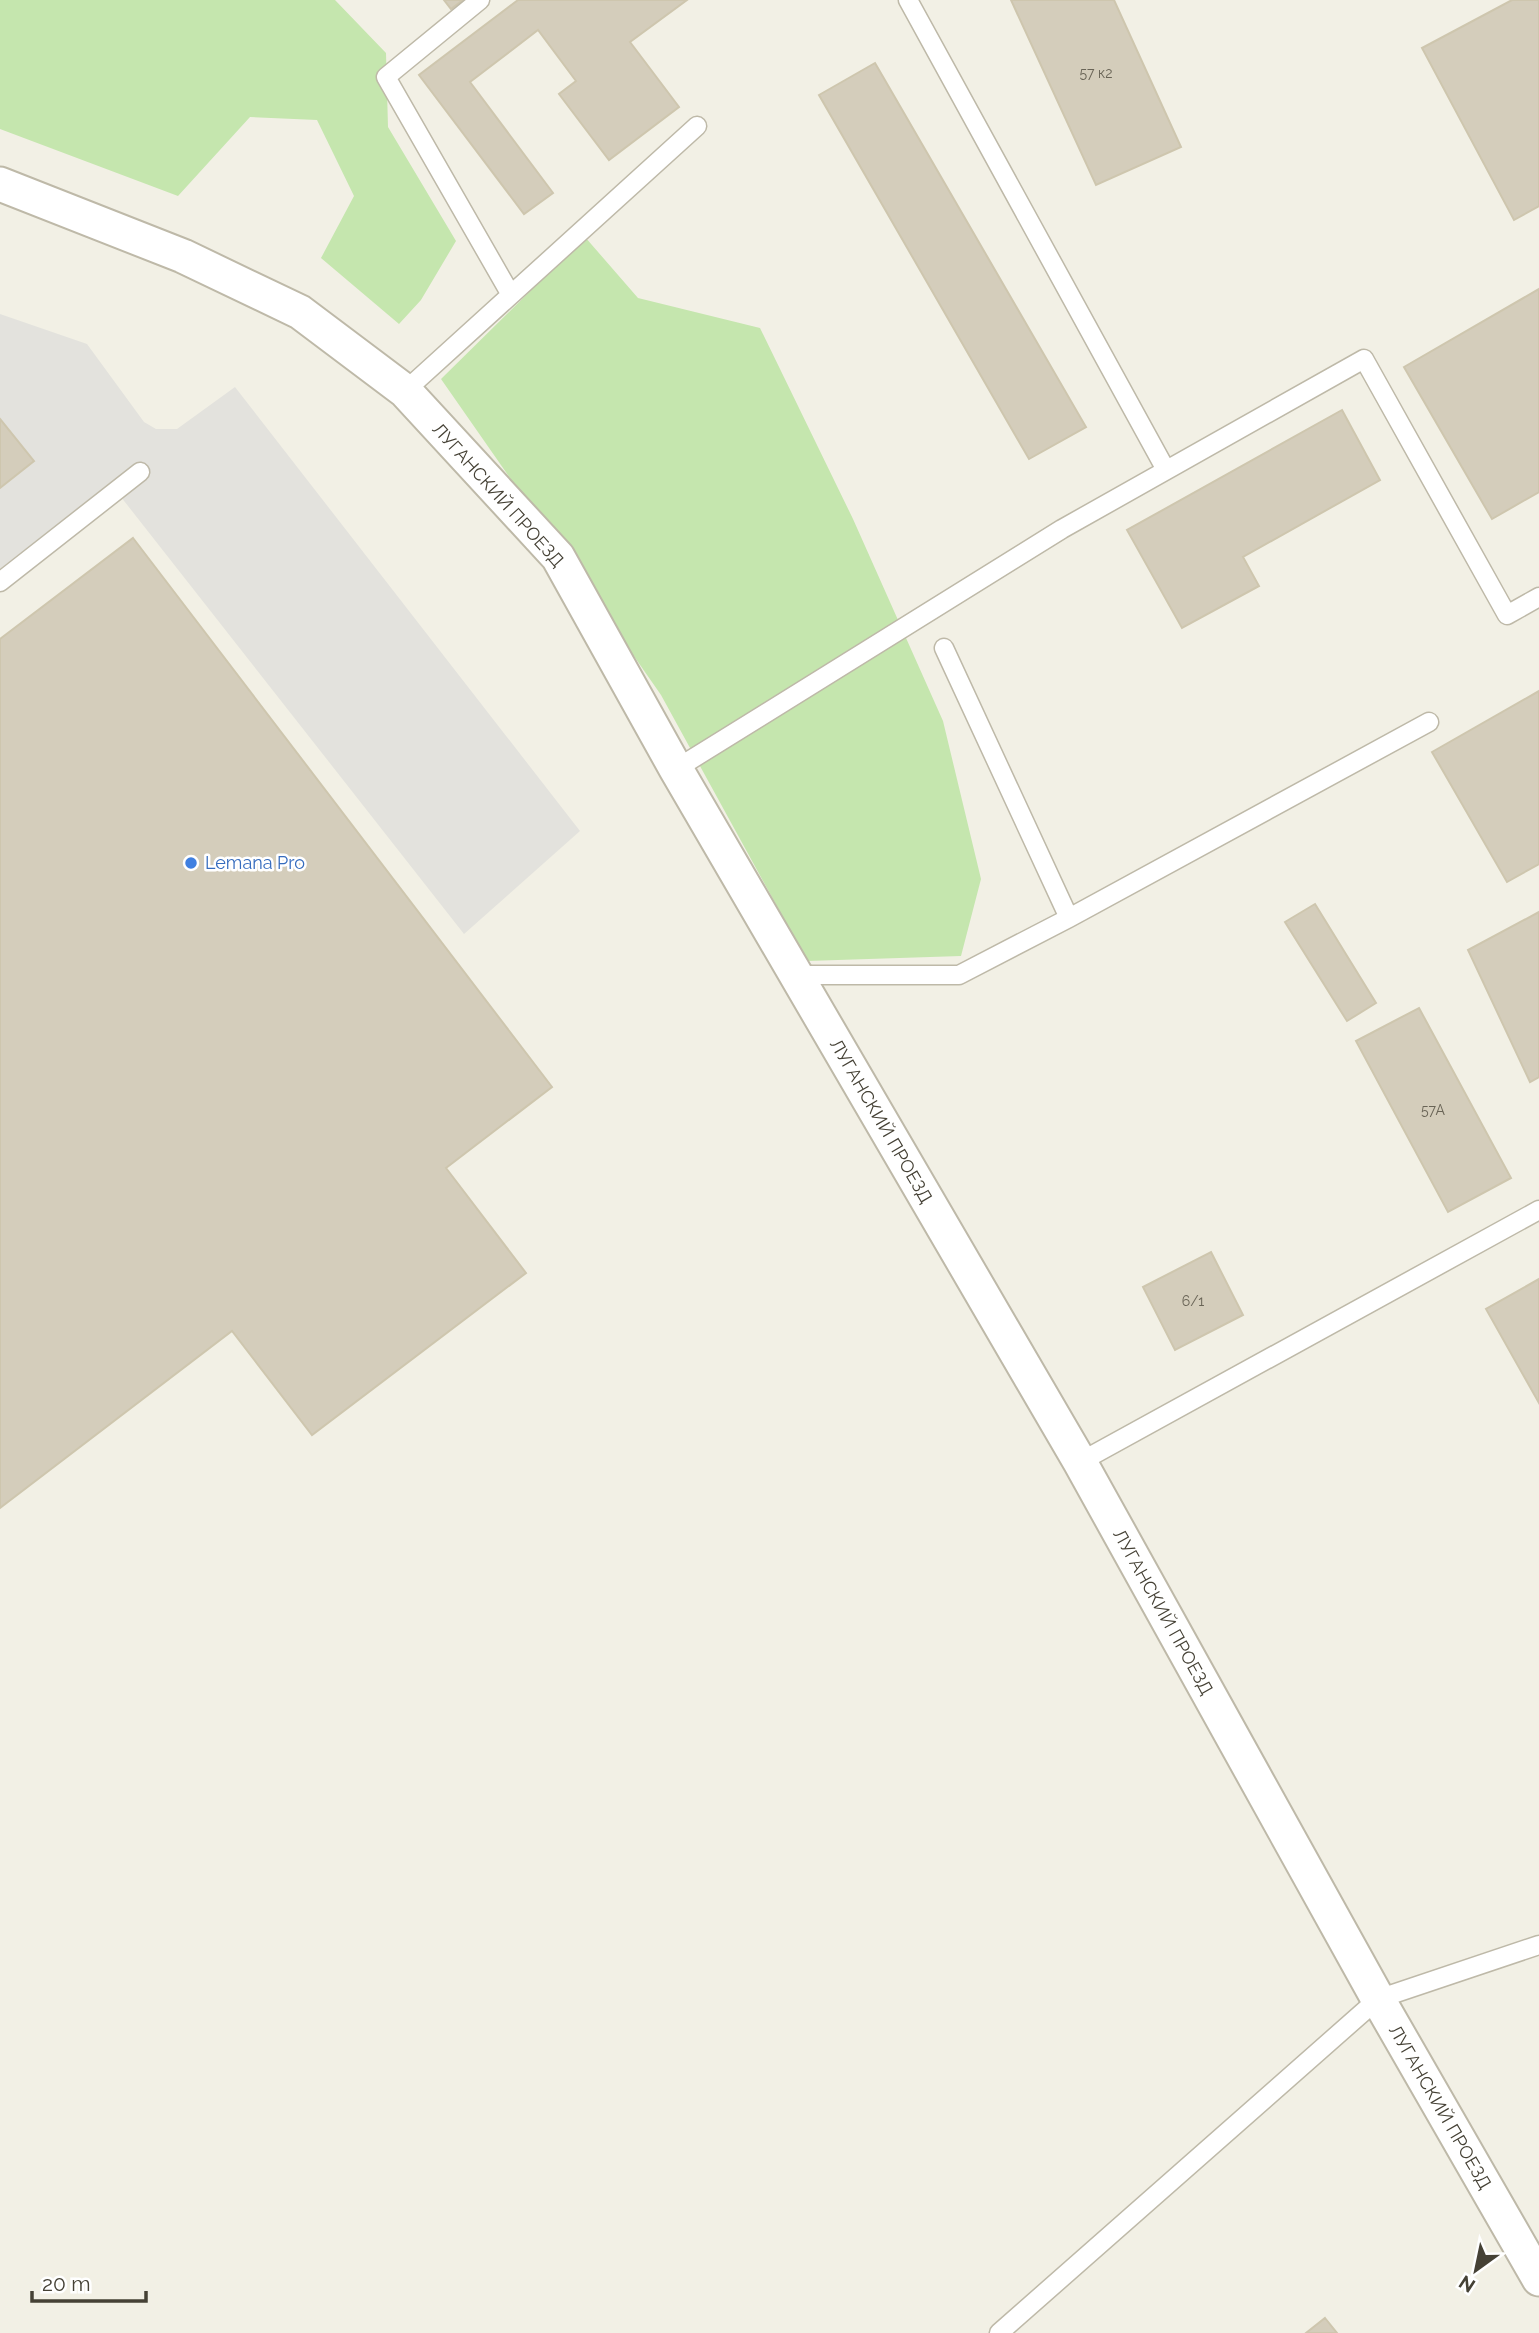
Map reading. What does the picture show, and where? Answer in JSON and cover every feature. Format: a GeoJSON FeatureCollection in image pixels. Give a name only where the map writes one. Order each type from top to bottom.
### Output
{"type":"FeatureCollection","features":[{"type":"Feature","properties":{"kind":"street","name":"ЛУГАНСКИЙ ПРОЕЗД"},"geometry":{"type":"LineString","coordinates":[[0,184],[183,256],[300,312],[405,391],[558,557],[676,769],[1080,1462],[1378,1999],[1539,2279]]}},
{"type":"Feature","properties":{"kind":"lane"},"geometry":{"type":"LineString","coordinates":[[480,0],[386,77],[511,295]]}},
{"type":"Feature","properties":{"kind":"lane"},"geometry":{"type":"LineString","coordinates":[[908,0],[1166,470]]}},
{"type":"Feature","properties":{"kind":"lane"},"geometry":{"type":"LineString","coordinates":[[405,391],[697,126]]}},
{"type":"Feature","properties":{"kind":"lane"},"geometry":{"type":"LineString","coordinates":[[676,769],[1062,529],[1364,359],[1507,615],[1539,597]]}},
{"type":"Feature","properties":{"kind":"lane"},"geometry":{"type":"LineString","coordinates":[[0,582],[140,472]]}},
{"type":"Feature","properties":{"kind":"lane"},"geometry":{"type":"LineString","coordinates":[[944,648],[1069,918]]}},
{"type":"Feature","properties":{"kind":"lane"},"geometry":{"type":"LineString","coordinates":[[795,975],[959,975],[1429,722]]}},
{"type":"Feature","properties":{"kind":"lane"},"geometry":{"type":"LineString","coordinates":[[1080,1462],[1539,1210]]}},
{"type":"Feature","properties":{"kind":"lane"},"geometry":{"type":"LineString","coordinates":[[999,2333],[1378,1999],[1539,1945]]}},
{"type":"Feature","properties":{"kind":"green space"},"geometry":{"type":"Polygon","coordinates":[[[0,0],[335,0],[386,53],[388,127],[456,241],[421,300],[399,324],[321,258],[354,196],[317,120],[250,117],[178,196],[0,129],[0,0]]]}},
{"type":"Feature","properties":{"kind":"green space"},"geometry":{"type":"Polygon","coordinates":[[[585,237],[638,298],[760,328],[853,519],[943,721],[981,879],[961,956],[807,961],[661,695],[441,379],[585,237]]]}},
{"type":"Feature","properties":{"kind":"shaded area"},"geometry":{"type":"Polygon","coordinates":[[[0,314],[87,344],[144,422],[156,429],[177,429],[235,387],[580,831],[464,934],[110,483],[0,569],[0,314]]]}},
{"type":"Feature","properties":{"kind":"building"},"geometry":{"type":"Polygon","coordinates":[[[444,0],[463,0],[451,9],[444,0]]]}},
{"type":"Feature","properties":{"kind":"building"},"geometry":{"type":"Polygon","coordinates":[[[518,0],[687,0],[630,42],[679,107],[609,160],[559,94],[576,81],[538,30],[470,82],[553,193],[524,214],[419,75],[518,0]]]}},
{"type":"Feature","properties":{"kind":"building"},"geometry":{"type":"Polygon","coordinates":[[[1011,0],[1114,0],[1181,147],[1096,185],[1011,0]]]}},
{"type":"Feature","properties":{"kind":"building"},"geometry":{"type":"Polygon","coordinates":[[[1512,0],[1539,0],[1539,206],[1514,220],[1422,48],[1512,0]]]}},
{"type":"Feature","properties":{"kind":"building"},"geometry":{"type":"Polygon","coordinates":[[[875,63],[1086,427],[1029,459],[819,95],[875,63]]]}},
{"type":"Feature","properties":{"kind":"building"},"geometry":{"type":"Polygon","coordinates":[[[1539,289],[1539,492],[1492,519],[1404,367],[1539,289]]]}},
{"type":"Feature","properties":{"kind":"building"},"geometry":{"type":"Polygon","coordinates":[[[1342,410],[1380,480],[1243,557],[1259,586],[1182,628],[1127,530],[1342,410]]]}},
{"type":"Feature","properties":{"kind":"building"},"geometry":{"type":"Polygon","coordinates":[[[0,419],[34,461],[0,488],[0,419]]]}},
{"type":"Feature","properties":{"kind":"building","name":"Lemana Pro"},"geometry":{"type":"Polygon","coordinates":[[[133,538],[552,1087],[446,1168],[526,1273],[312,1435],[232,1331],[0,1508],[0,639],[133,538]]]}},
{"type":"Feature","properties":{"kind":"building"},"geometry":{"type":"Polygon","coordinates":[[[1539,691],[1539,864],[1507,882],[1432,752],[1539,691]]]}},
{"type":"Feature","properties":{"kind":"building"},"geometry":{"type":"Polygon","coordinates":[[[1315,904],[1376,1003],[1347,1021],[1285,922],[1315,904]]]}},
{"type":"Feature","properties":{"kind":"building"},"geometry":{"type":"Polygon","coordinates":[[[1539,912],[1539,1077],[1530,1082],[1468,950],[1539,912]]]}},
{"type":"Feature","properties":{"kind":"building"},"geometry":{"type":"Polygon","coordinates":[[[1419,1008],[1511,1178],[1448,1212],[1356,1041],[1419,1008]]]}},
{"type":"Feature","properties":{"kind":"building"},"geometry":{"type":"Polygon","coordinates":[[[1211,1252],[1243,1315],[1175,1350],[1143,1287],[1211,1252]]]}},
{"type":"Feature","properties":{"kind":"building"},"geometry":{"type":"Polygon","coordinates":[[[1539,1279],[1539,1403],[1486,1309],[1539,1279]]]}},
{"type":"Feature","properties":{"kind":"building"},"geometry":{"type":"Polygon","coordinates":[[[1325,2318],[1337,2333],[1306,2333],[1325,2318]]]}},
{"type":"Feature","properties":{"kind":"place","name":"Lemana Pro"},"geometry":{"type":"Point","coordinates":[191,863]}}]}
